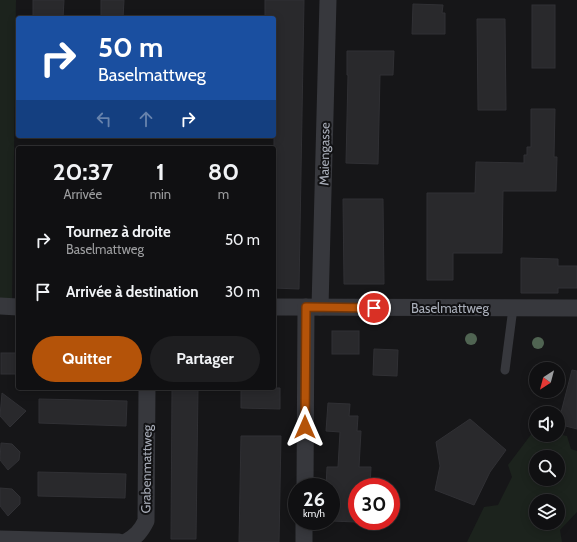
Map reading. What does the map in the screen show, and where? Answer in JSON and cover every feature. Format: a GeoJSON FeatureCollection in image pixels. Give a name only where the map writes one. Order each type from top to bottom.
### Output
{"type":"FeatureCollection","features":[{"type":"Feature","properties":{"kind":"street","name":"Maiengasse"},"geometry":{"type":"LineString","coordinates":[[305,478],[328,0]]}},
{"type":"Feature","properties":{"kind":"street"},"geometry":{"type":"LineString","coordinates":[[0,306],[16,307]]}},
{"type":"Feature","properties":{"kind":"street","name":"Baselmattweg"},"geometry":{"type":"LineString","coordinates":[[276,307],[577,308]]}},
{"type":"Feature","properties":{"kind":"street","name":"Grabenmattweg"},"geometry":{"type":"LineString","coordinates":[[0,539],[116,542],[134,538],[146,521],[147,390]]}},
{"type":"Feature","properties":{"kind":"street"},"geometry":{"type":"LineString","coordinates":[[304,530],[304,542]]}},
{"type":"Feature","properties":{"kind":"lane"},"geometry":{"type":"LineString","coordinates":[[505,370],[513,308]]}},
{"type":"Feature","properties":{"kind":"shaded area"},"geometry":{"type":"Polygon","coordinates":[[[0,0],[16,0],[12,307],[0,306],[0,0]]]}},
{"type":"Feature","properties":{"kind":"shaded area"},"geometry":{"type":"Polygon","coordinates":[[[565,436],[567,436],[571,449],[577,451],[577,512],[565,525],[565,494],[529,494],[529,530],[560,530],[562,542],[467,542],[484,507],[498,505],[512,477],[508,465],[529,437],[529,442],[565,442],[565,436]]]}},
{"type":"Feature","properties":{"kind":"building"},"geometry":{"type":"Polygon","coordinates":[[[33,0],[64,0],[63,16],[33,16],[33,0]]]}},
{"type":"Feature","properties":{"kind":"building"},"geometry":{"type":"Polygon","coordinates":[[[101,0],[124,0],[123,16],[101,16],[101,0]]]}},
{"type":"Feature","properties":{"kind":"building"},"geometry":{"type":"Polygon","coordinates":[[[265,0],[304,0],[299,289],[276,288],[276,146],[274,146],[274,138],[276,138],[276,16],[265,16],[265,0]]]}},
{"type":"Feature","properties":{"kind":"building"},"geometry":{"type":"Polygon","coordinates":[[[413,4],[443,5],[442,13],[445,13],[445,34],[412,34],[413,4]]]}},
{"type":"Feature","properties":{"kind":"building"},"geometry":{"type":"Polygon","coordinates":[[[532,5],[555,5],[555,68],[532,68],[532,5]]]}},
{"type":"Feature","properties":{"kind":"building"},"geometry":{"type":"Polygon","coordinates":[[[477,19],[505,19],[506,110],[478,110],[477,19]]]}},
{"type":"Feature","properties":{"kind":"building"},"geometry":{"type":"Polygon","coordinates":[[[347,51],[394,51],[393,75],[380,75],[378,164],[346,163],[348,75],[347,51]]]}},
{"type":"Feature","properties":{"kind":"building"},"geometry":{"type":"Polygon","coordinates":[[[531,109],[555,109],[554,157],[557,157],[556,191],[503,191],[502,253],[453,253],[453,280],[427,280],[427,193],[475,193],[476,162],[524,163],[524,155],[527,155],[527,147],[531,147],[531,109]]]}},
{"type":"Feature","properties":{"kind":"building"},"geometry":{"type":"Polygon","coordinates":[[[343,199],[383,199],[384,284],[344,284],[343,199]]]}},
{"type":"Feature","properties":{"kind":"building"},"geometry":{"type":"Polygon","coordinates":[[[521,258],[558,259],[558,266],[577,266],[577,288],[558,288],[558,293],[521,293],[521,258]]]}},
{"type":"Feature","properties":{"kind":"building"},"geometry":{"type":"Polygon","coordinates":[[[332,331],[359,331],[359,354],[332,354],[332,331]]]}},
{"type":"Feature","properties":{"kind":"building"},"geometry":{"type":"Polygon","coordinates":[[[374,349],[398,350],[397,376],[373,375],[374,349]]]}},
{"type":"Feature","properties":{"kind":"building"},"geometry":{"type":"Polygon","coordinates":[[[1,353],[16,353],[16,374],[1,374],[1,353]]]}},
{"type":"Feature","properties":{"kind":"building"},"geometry":{"type":"Polygon","coordinates":[[[572,370],[577,371],[577,429],[565,426],[565,406],[563,406],[572,370]]]}},
{"type":"Feature","properties":{"kind":"building"},"geometry":{"type":"Polygon","coordinates":[[[276,388],[280,388],[280,409],[241,408],[241,390],[276,390],[276,388]]]}},
{"type":"Feature","properties":{"kind":"building"},"geometry":{"type":"Polygon","coordinates":[[[172,390],[198,390],[196,539],[171,539],[172,390]]]}},
{"type":"Feature","properties":{"kind":"building"},"geometry":{"type":"Polygon","coordinates":[[[2,393],[26,411],[10,427],[0,416],[2,393]]]}},
{"type":"Feature","properties":{"kind":"building"},"geometry":{"type":"Polygon","coordinates":[[[39,399],[127,401],[126,426],[39,423],[39,399]]]}},
{"type":"Feature","properties":{"kind":"building"},"geometry":{"type":"Polygon","coordinates":[[[328,403],[350,404],[349,416],[358,416],[357,431],[361,431],[359,467],[371,467],[370,478],[348,478],[348,522],[340,521],[340,478],[326,478],[327,467],[338,467],[340,432],[326,431],[328,403]]]}},
{"type":"Feature","properties":{"kind":"building"},"geometry":{"type":"Polygon","coordinates":[[[470,419],[506,450],[490,472],[474,505],[435,490],[440,466],[436,442],[470,419]]]}},
{"type":"Feature","properties":{"kind":"building"},"geometry":{"type":"Polygon","coordinates":[[[241,436],[281,436],[279,542],[239,542],[241,436]]]}},
{"type":"Feature","properties":{"kind":"building"},"geometry":{"type":"Polygon","coordinates":[[[1,443],[12,444],[20,452],[19,460],[8,470],[0,460],[1,443]]]}},
{"type":"Feature","properties":{"kind":"building"},"geometry":{"type":"Polygon","coordinates":[[[38,472],[126,474],[125,498],[38,496],[38,472]]]}},
{"type":"Feature","properties":{"kind":"building"},"geometry":{"type":"Polygon","coordinates":[[[0,488],[12,489],[20,497],[20,504],[8,516],[0,506],[0,488]]]}},
{"type":"Feature","properties":{"kind":"route"},"geometry":{"type":"LineString","coordinates":[[305,427],[306,307],[374,308]]}}]}
